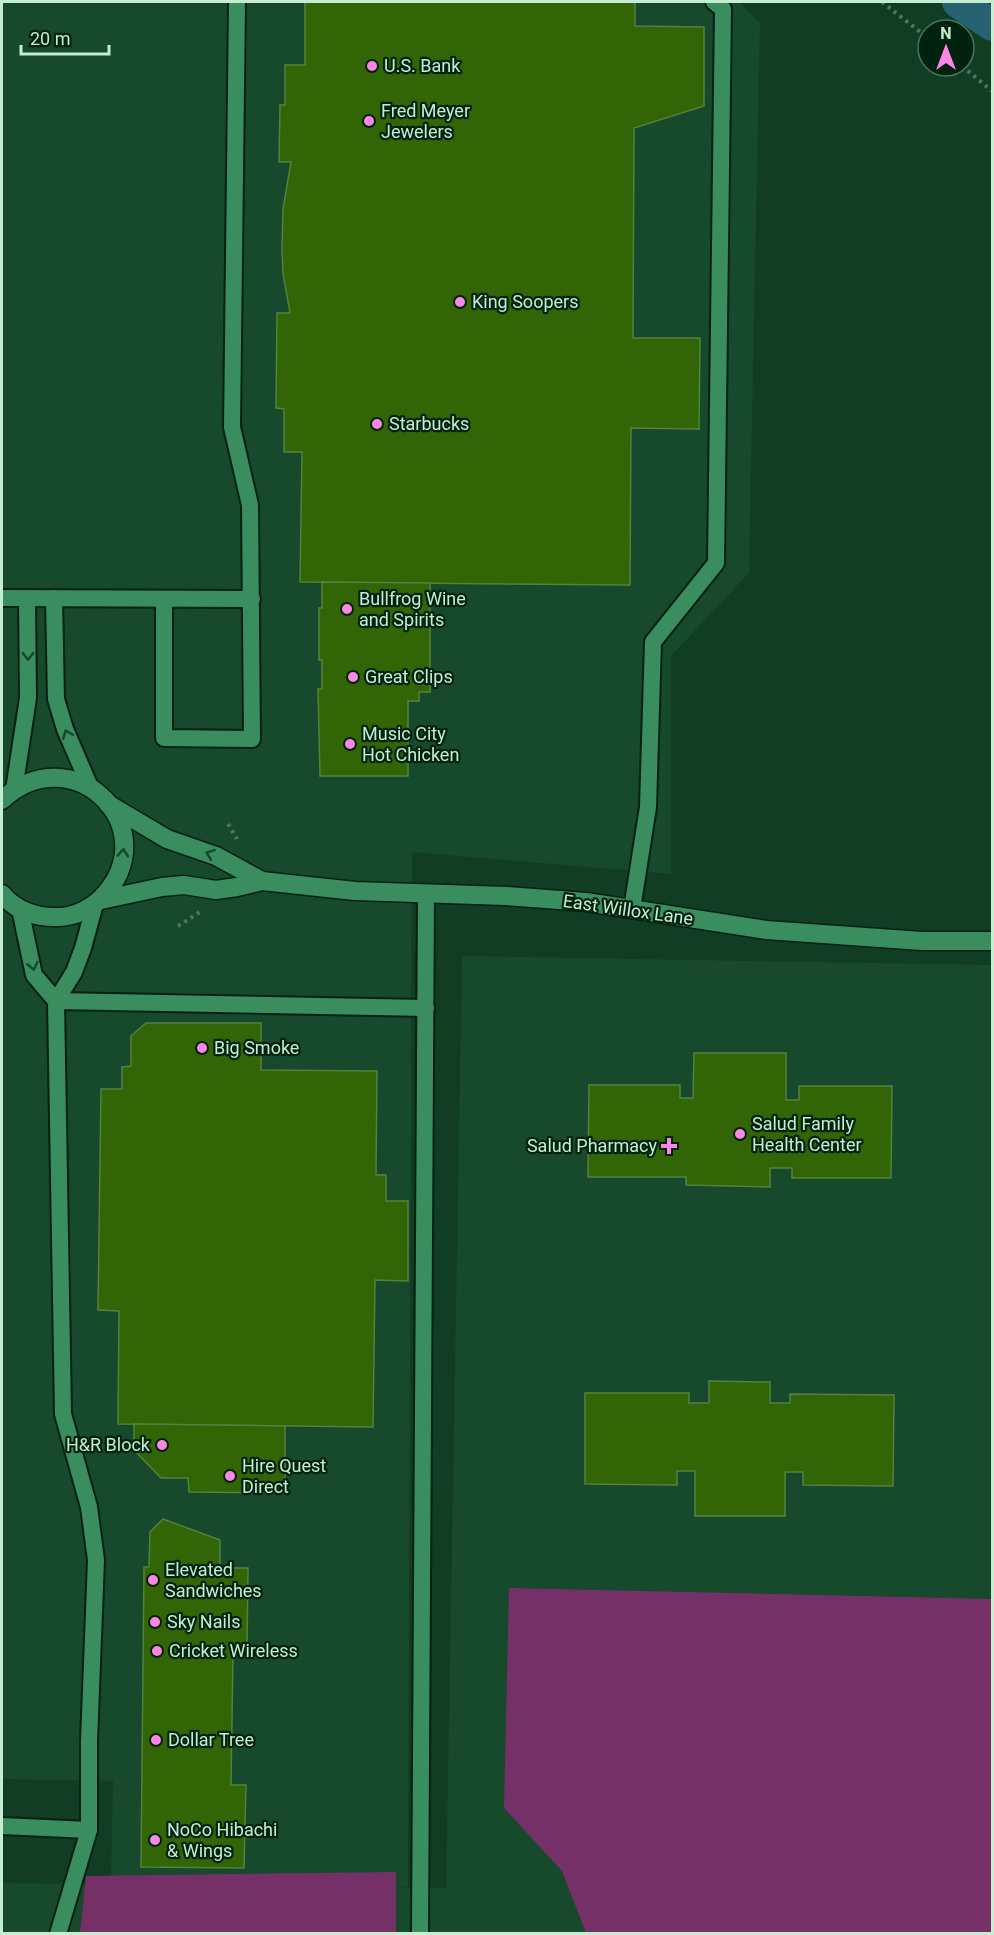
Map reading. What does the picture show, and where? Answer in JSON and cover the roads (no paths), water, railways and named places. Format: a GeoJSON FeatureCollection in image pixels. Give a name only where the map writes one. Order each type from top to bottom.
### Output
{"type":"FeatureCollection","features":[{"type":"Feature","properties":{"kind":"main road"},"geometry":{"type":"LineString","coordinates":[[5,797],[21,785],[44,777],[68,778],[90,787],[108,804],[119,822],[124,843],[122,864],[114,883],[98,902]]}},
{"type":"Feature","properties":{"kind":"main road","name":"East Willox Lane"},"geometry":{"type":"LineString","coordinates":[[108,804],[167,839],[216,856],[262,881]]}},
{"type":"Feature","properties":{"kind":"main road","name":"East Willox Lane"},"geometry":{"type":"LineString","coordinates":[[8,901],[44,917],[64,917],[84,911],[98,902],[162,887],[184,885],[216,890],[262,881],[355,891],[586,902],[766,930],[922,941],[993,941]]}},
{"type":"Feature","properties":{"kind":"lane"},"geometry":{"type":"LineString","coordinates":[[164,599],[164,738],[252,740],[250,505],[232,427],[237,2]]}},
{"type":"Feature","properties":{"kind":"lane"},"geometry":{"type":"LineString","coordinates":[[632,909],[648,807],[653,642],[716,563],[723,9],[714,2]]}},
{"type":"Feature","properties":{"kind":"lane"},"geometry":{"type":"LineString","coordinates":[[2,598],[252,599]]}},
{"type":"Feature","properties":{"kind":"lane"},"geometry":{"type":"LineString","coordinates":[[5,797],[28,698],[27,598]]}},
{"type":"Feature","properties":{"kind":"lane"},"geometry":{"type":"LineString","coordinates":[[54,598],[56,699],[64,729],[90,787]]}},
{"type":"Feature","properties":{"kind":"lane"},"geometry":{"type":"LineString","coordinates":[[420,1934],[426,893]]}},
{"type":"Feature","properties":{"kind":"lane"},"geometry":{"type":"LineString","coordinates":[[8,901],[34,975],[56,1001],[426,1008]]}},
{"type":"Feature","properties":{"kind":"lane"},"geometry":{"type":"LineString","coordinates":[[58,1934],[88,1830],[96,1560],[88,1507],[63,1414],[56,1001],[74,972],[98,902]]}},
{"type":"Feature","properties":{"kind":"lane"},"geometry":{"type":"LineString","coordinates":[[2,1826],[88,1830]]}},
{"type":"Feature","properties":{"kind":"waterway"},"geometry":{"type":"LineString","coordinates":[[958,2],[992,25]]}},
{"type":"Feature","properties":{"kind":"place","name":"U.S. Bank"},"geometry":{"type":"Point","coordinates":[372,66]}},
{"type":"Feature","properties":{"kind":"place","name":"Fred Meyer Jewelers"},"geometry":{"type":"Point","coordinates":[369,121]}},
{"type":"Feature","properties":{"kind":"place","name":"King Soopers"},"geometry":{"type":"Point","coordinates":[460,302]}},
{"type":"Feature","properties":{"kind":"place","name":"Starbucks"},"geometry":{"type":"Point","coordinates":[377,424]}},
{"type":"Feature","properties":{"kind":"place","name":"Bullfrog Wine and Spirits"},"geometry":{"type":"Point","coordinates":[347,609]}},
{"type":"Feature","properties":{"kind":"place","name":"Great Clips"},"geometry":{"type":"Point","coordinates":[353,677]}},
{"type":"Feature","properties":{"kind":"place","name":"Music City Hot Chicken"},"geometry":{"type":"Point","coordinates":[350,744]}},
{"type":"Feature","properties":{"kind":"place","name":"Big Smoke"},"geometry":{"type":"Point","coordinates":[202,1048]}},
{"type":"Feature","properties":{"kind":"place","name":"Salud Family Health Center"},"geometry":{"type":"Point","coordinates":[740,1134]}},
{"type":"Feature","properties":{"kind":"place","name":"Salud Pharmacy"},"geometry":{"type":"Point","coordinates":[669,1146]}},
{"type":"Feature","properties":{"kind":"place","name":"H&R Block"},"geometry":{"type":"Point","coordinates":[162,1445]}},
{"type":"Feature","properties":{"kind":"place","name":"Hire Quest Direct"},"geometry":{"type":"Point","coordinates":[230,1476]}},
{"type":"Feature","properties":{"kind":"place","name":"Elevated Sandwiches"},"geometry":{"type":"Point","coordinates":[153,1580]}},
{"type":"Feature","properties":{"kind":"place","name":"Sky Nails"},"geometry":{"type":"Point","coordinates":[155,1622]}},
{"type":"Feature","properties":{"kind":"place","name":"Cricket Wireless"},"geometry":{"type":"Point","coordinates":[157,1651]}},
{"type":"Feature","properties":{"kind":"place","name":"Dollar Tree"},"geometry":{"type":"Point","coordinates":[156,1740]}},
{"type":"Feature","properties":{"kind":"place","name":"NoCo Hibachi & Wings"},"geometry":{"type":"Point","coordinates":[155,1840]}}]}
